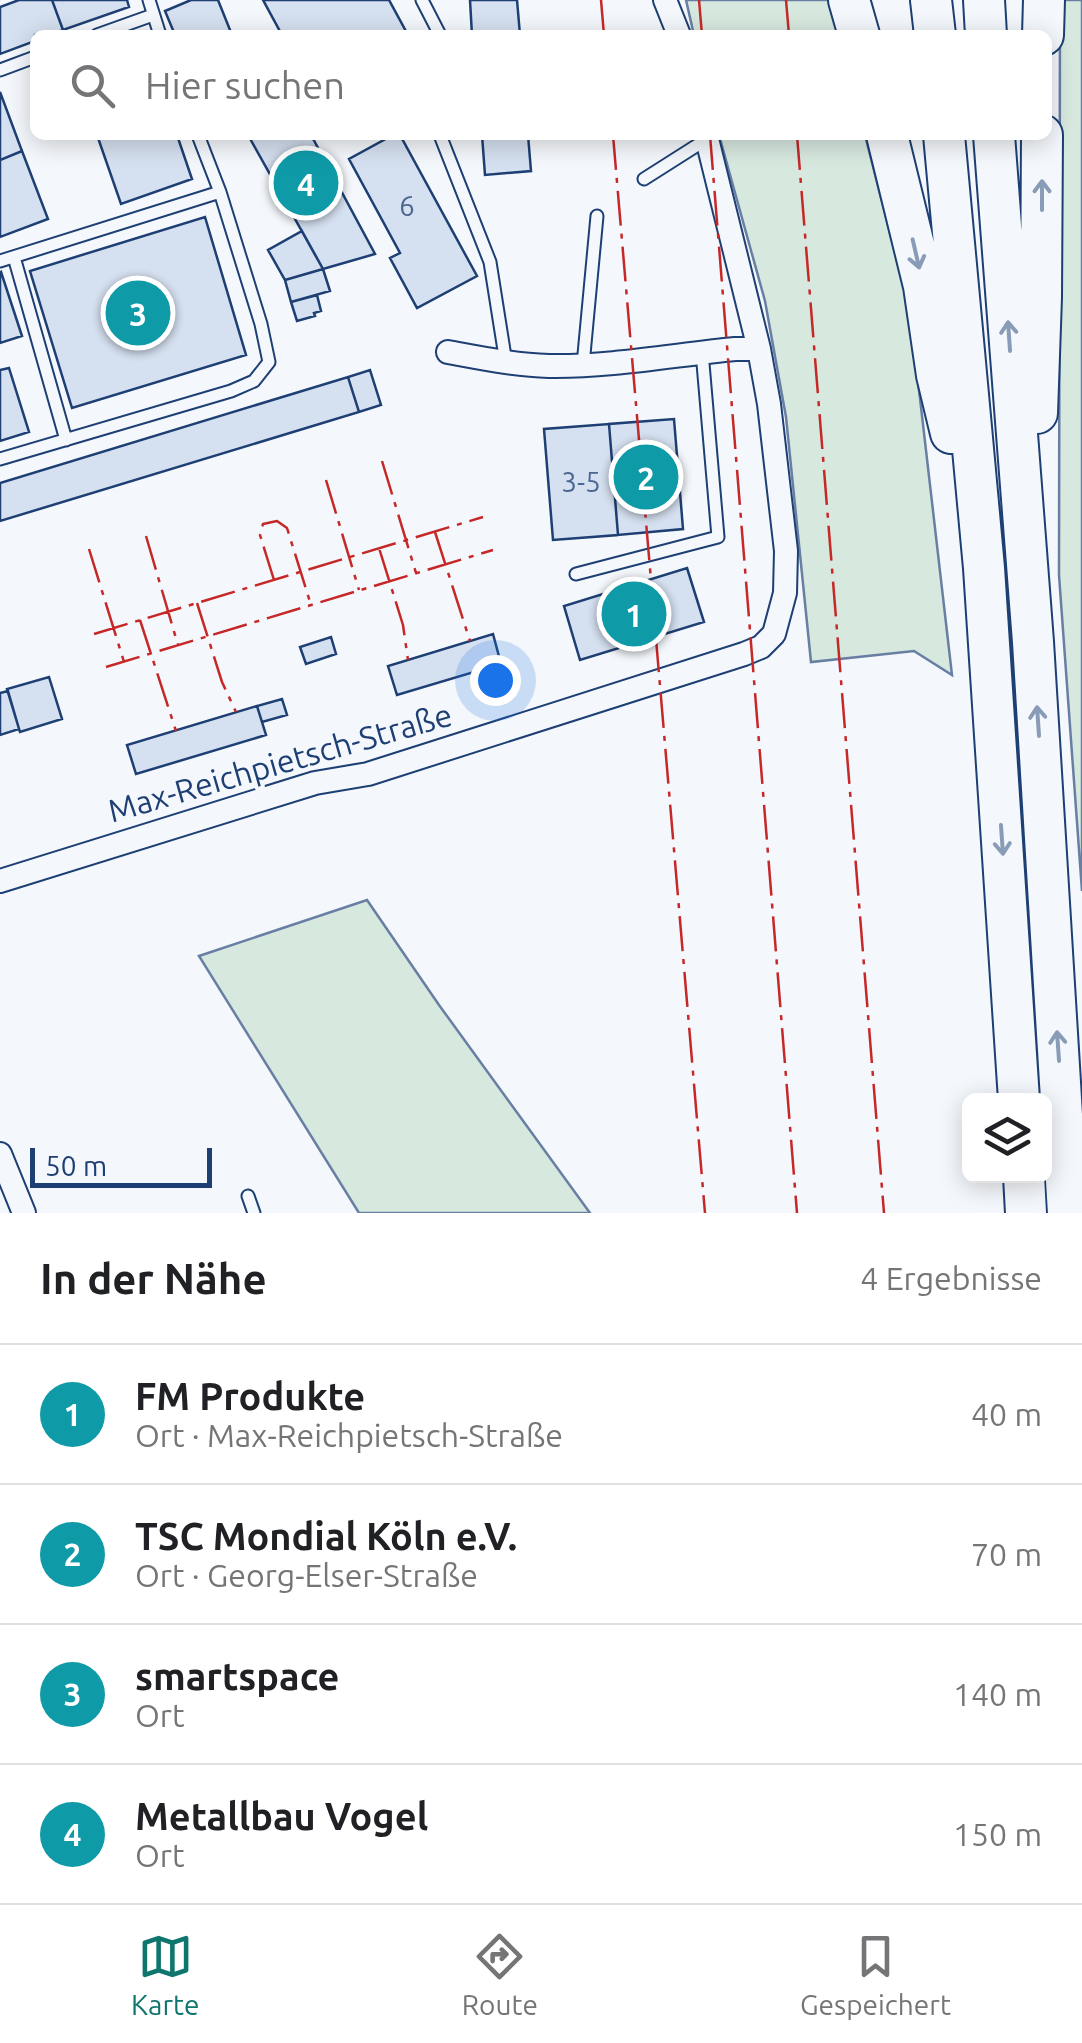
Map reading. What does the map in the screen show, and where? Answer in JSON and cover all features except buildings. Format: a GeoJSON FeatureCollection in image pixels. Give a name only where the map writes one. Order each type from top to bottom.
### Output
{"type":"FeatureCollection","features":[{"type":"Feature","properties":{"kind":"highway"},"geometry":{"type":"LineString","coordinates":[[849,0],[858,30]]}},
{"type":"Feature","properties":{"kind":"highway"},"geometry":{"type":"LineString","coordinates":[[932,0],[935,30]]}},
{"type":"Feature","properties":{"kind":"highway"},"geometry":{"type":"LineString","coordinates":[[984,0],[986,30]]}},
{"type":"Feature","properties":{"kind":"highway"},"geometry":{"type":"LineString","coordinates":[[1044,0],[1044,30]]}},
{"type":"Feature","properties":{"kind":"highway"},"geometry":{"type":"LineString","coordinates":[[888,140],[924,286],[937,375],[984,568]]}},
{"type":"Feature","properties":{"kind":"highway"},"geometry":{"type":"LineString","coordinates":[[944,140],[984,568],[1019,1093]]}},
{"type":"Feature","properties":{"kind":"highway"},"geometry":{"type":"LineString","coordinates":[[994,140],[1032,642],[1068,1213]]}},
{"type":"Feature","properties":{"kind":"highway"},"geometry":{"type":"LineString","coordinates":[[1032,642],[1042,297],[1042,140]]}},
{"type":"Feature","properties":{"kind":"highway"},"geometry":{"type":"LineString","coordinates":[[1024,1183],[1026,1213]]}},
{"type":"Feature","properties":{"kind":"street"},"geometry":{"type":"LineString","coordinates":[[665,0],[677,30]]}},
{"type":"Feature","properties":{"kind":"street","name":"Max-Reichpietsch-Straße"},"geometry":{"type":"LineString","coordinates":[[0,881],[316,783],[368,774],[761,647],[774,634],[785,593],[786,551],[770,404],[707,140]]}},
{"type":"Feature","properties":{"kind":"street"},"geometry":{"type":"LineString","coordinates":[[448,352],[506,363],[583,365],[736,348],[759,350]]}},
{"type":"Feature","properties":{"kind":"street"},"geometry":{"type":"LineString","coordinates":[[0,1154],[24,1213]]}},
{"type":"Feature","properties":{"kind":"lane"},"geometry":{"type":"LineString","coordinates":[[149,0],[158,30]]}},
{"type":"Feature","properties":{"kind":"lane"},"geometry":{"type":"LineString","coordinates":[[422,0],[437,30]]}},
{"type":"Feature","properties":{"kind":"lane"},"geometry":{"type":"LineString","coordinates":[[111,30],[153,15]]}},
{"type":"Feature","properties":{"kind":"lane"},"geometry":{"type":"LineString","coordinates":[[0,70],[30,60]]}},
{"type":"Feature","properties":{"kind":"lane"},"geometry":{"type":"LineString","coordinates":[[0,459],[230,391],[254,380],[269,362],[220,192],[200,140]]}},
{"type":"Feature","properties":{"kind":"lane"},"geometry":{"type":"LineString","coordinates":[[442,140],[490,262],[506,363]]}},
{"type":"Feature","properties":{"kind":"lane"},"geometry":{"type":"LineString","coordinates":[[644,179],[702,140]]}},
{"type":"Feature","properties":{"kind":"lane"},"geometry":{"type":"LineString","coordinates":[[0,262],[220,192]]}},
{"type":"Feature","properties":{"kind":"lane"},"geometry":{"type":"LineString","coordinates":[[583,365],[597,216]]}},
{"type":"Feature","properties":{"kind":"lane"},"geometry":{"type":"LineString","coordinates":[[14,257],[66,440]]}},
{"type":"Feature","properties":{"kind":"lane"},"geometry":{"type":"LineString","coordinates":[[576,574],[718,538],[702,352]]}},
{"type":"Feature","properties":{"kind":"lane"},"geometry":{"type":"LineString","coordinates":[[248,1196],[254,1213]]}},
{"type":"Feature","properties":{"kind":"shaded area"},"geometry":{"type":"Polygon","coordinates":[[[686,0],[830,0],[838,30],[693,30],[686,0]]]}},
{"type":"Feature","properties":{"kind":"shaded area"},"geometry":{"type":"Polygon","coordinates":[[[1060,0],[1082,0],[1082,891],[1059,575],[1060,0]]]}},
{"type":"Feature","properties":{"kind":"shaded area"},"geometry":{"type":"Polygon","coordinates":[[[720,140],[866,140],[910,312],[952,675],[914,651],[811,662],[786,417],[765,301],[720,140]]]}},
{"type":"Feature","properties":{"kind":"shaded area"},"geometry":{"type":"Polygon","coordinates":[[[367,900],[590,1213],[359,1213],[199,956],[367,900]]]}},
{"type":"Feature","properties":{"kind":"power"},"geometry":{"type":"LineString","coordinates":[[601,0],[604,30]]}},
{"type":"Feature","properties":{"kind":"power"},"geometry":{"type":"LineString","coordinates":[[699,0],[702,30]]}},
{"type":"Feature","properties":{"kind":"power"},"geometry":{"type":"LineString","coordinates":[[786,0],[789,30]]}},
{"type":"Feature","properties":{"kind":"power"},"geometry":{"type":"LineString","coordinates":[[613,140],[705,1213]]}},
{"type":"Feature","properties":{"kind":"power"},"geometry":{"type":"LineString","coordinates":[[710,140],[797,1213]]}},
{"type":"Feature","properties":{"kind":"power"},"geometry":{"type":"LineString","coordinates":[[797,140],[884,1213]]}},
{"type":"Feature","properties":{"kind":"power"},"geometry":{"type":"LineString","coordinates":[[382,461],[416,573]]}},
{"type":"Feature","properties":{"kind":"power"},"geometry":{"type":"LineString","coordinates":[[326,480],[359,590]]}},
{"type":"Feature","properties":{"kind":"power"},"geometry":{"type":"LineString","coordinates":[[94,634],[483,517]]}},
{"type":"Feature","properties":{"kind":"power"},"geometry":{"type":"LineString","coordinates":[[274,580],[260,535],[263,524],[277,521],[287,528],[311,605]]}},
{"type":"Feature","properties":{"kind":"power"},"geometry":{"type":"LineString","coordinates":[[435,532],[470,641]]}},
{"type":"Feature","properties":{"kind":"power"},"geometry":{"type":"LineString","coordinates":[[146,536],[178,645]]}},
{"type":"Feature","properties":{"kind":"power"},"geometry":{"type":"LineString","coordinates":[[379,548],[403,625],[408,660]]}},
{"type":"Feature","properties":{"kind":"power"},"geometry":{"type":"LineString","coordinates":[[89,549],[124,662]]}},
{"type":"Feature","properties":{"kind":"power"},"geometry":{"type":"LineString","coordinates":[[106,667],[493,550]]}},
{"type":"Feature","properties":{"kind":"power"},"geometry":{"type":"LineString","coordinates":[[197,603],[222,682],[236,712]]}},
{"type":"Feature","properties":{"kind":"power"},"geometry":{"type":"LineString","coordinates":[[140,620],[176,731]]}},
{"type":"Feature","properties":{"kind":"place","name":"Metallbau Vogel"},"geometry":{"type":"Point","coordinates":[306,183]}},
{"type":"Feature","properties":{"kind":"place","name":"smartspace"},"geometry":{"type":"Point","coordinates":[138,313]}},
{"type":"Feature","properties":{"kind":"place","name":"TSC Mondial Köln e.V."},"geometry":{"type":"Point","coordinates":[646,477]}},
{"type":"Feature","properties":{"kind":"place","name":"FM Produkte"},"geometry":{"type":"Point","coordinates":[634,614]}}]}
